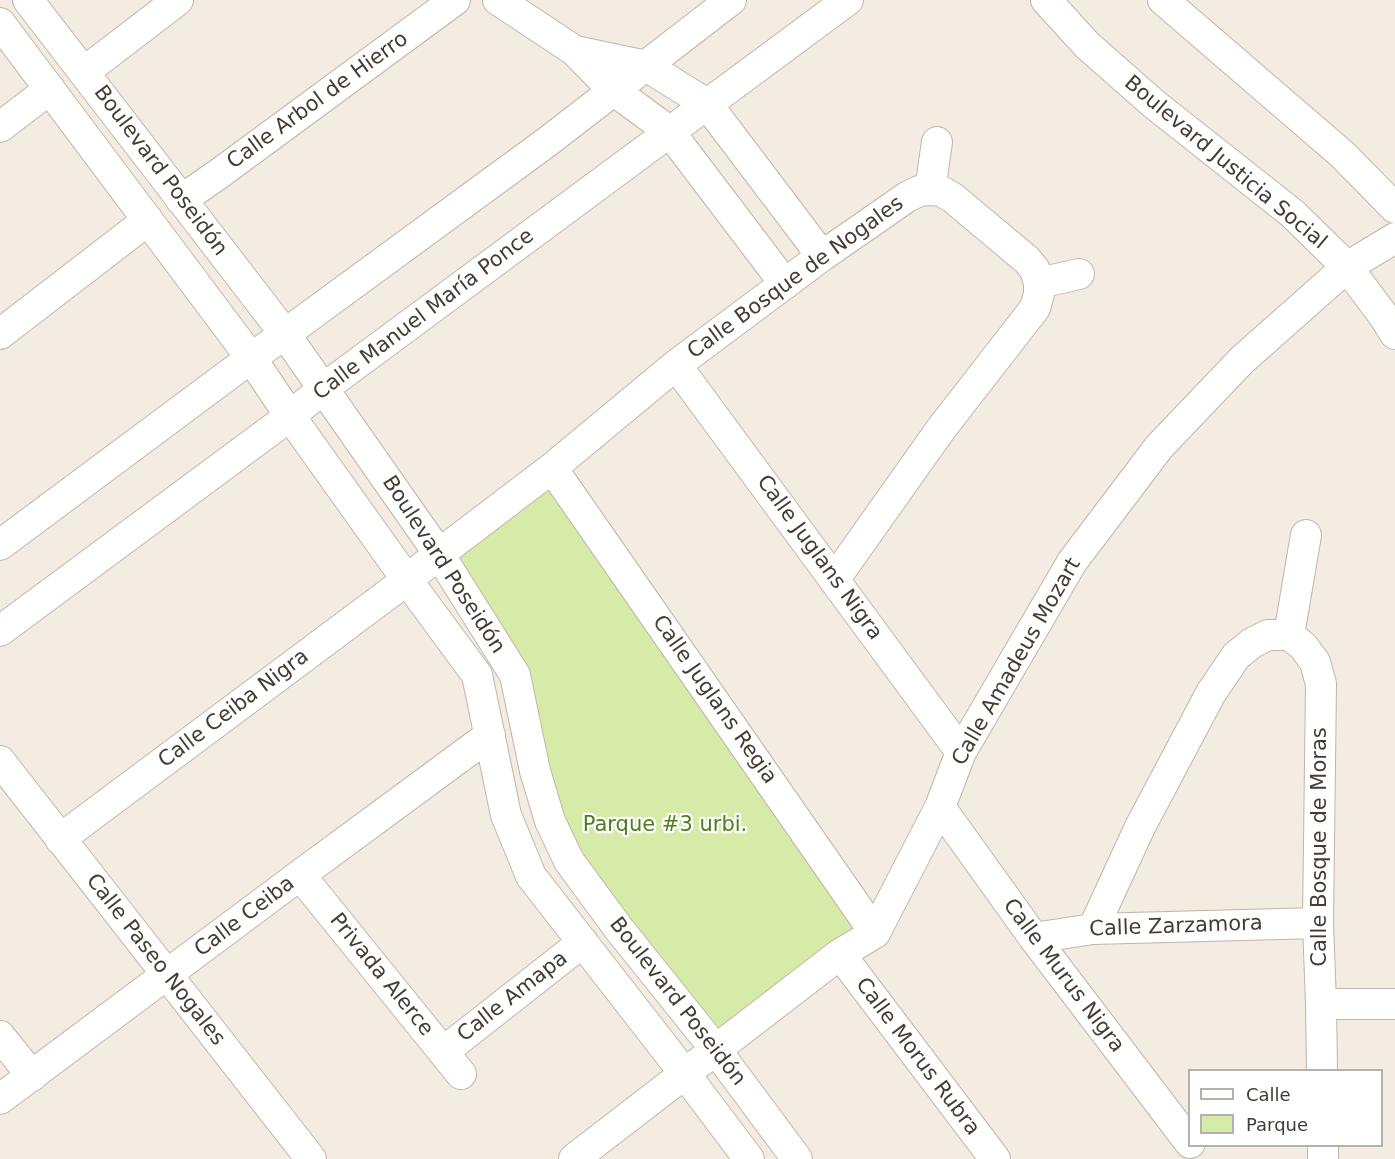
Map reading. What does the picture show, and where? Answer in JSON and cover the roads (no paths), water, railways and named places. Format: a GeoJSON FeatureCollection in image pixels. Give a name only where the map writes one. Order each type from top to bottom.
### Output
{"type":"FeatureCollection","features":[{"type":"Feature","properties":{"kind":"street","name":"Boulevard Poseidón"},"geometry":{"type":"LineString","coordinates":[[28,0],[285,334],[439,554],[515,675],[535,771],[550,820],[569,861],[619,929],[716,1050],[797,1159]]}},
{"type":"Feature","properties":{"kind":"street"},"geometry":{"type":"LineString","coordinates":[[84,72],[178,0]]}},
{"type":"Feature","properties":{"kind":"street","name":"Calle Arbol de Hierro"},"geometry":{"type":"LineString","coordinates":[[181,200],[220,174],[455,0]]}},
{"type":"Feature","properties":{"kind":"street"},"geometry":{"type":"LineString","coordinates":[[498,0],[575,51],[613,90],[669,131],[785,284]]}},
{"type":"Feature","properties":{"kind":"street"},"geometry":{"type":"LineString","coordinates":[[0,546],[251,358],[547,142],[731,0]]}},
{"type":"Feature","properties":{"kind":"street","name":"Calle Manuel María Ponce"},"geometry":{"type":"LineString","coordinates":[[0,631],[848,0]]}},
{"type":"Feature","properties":{"kind":"street","name":"Boulevard Justicia Social"},"geometry":{"type":"LineString","coordinates":[[1046,0],[1095,52],[1154,104],[1293,214],[1347,267],[1395,334]]}},
{"type":"Feature","properties":{"kind":"street"},"geometry":{"type":"LineString","coordinates":[[1163,0],[1343,155],[1395,208]]}},
{"type":"Feature","properties":{"kind":"street","name":"Boulevard Poseidón"},"geometry":{"type":"LineString","coordinates":[[0,23],[251,358],[290,416],[477,675],[506,815],[531,876],[748,1159]]}},
{"type":"Feature","properties":{"kind":"street"},"geometry":{"type":"LineString","coordinates":[[575,51],[646,66],[707,104],[822,256]]}},
{"type":"Feature","properties":{"kind":"street"},"geometry":{"type":"LineString","coordinates":[[0,128],[50,89]]}},
{"type":"Feature","properties":{"kind":"street"},"geometry":{"type":"LineString","coordinates":[[930,190],[938,142]]}},
{"type":"Feature","properties":{"kind":"street","name":"Calle Bosque de Nogales"},"geometry":{"type":"LineString","coordinates":[[407,580],[552,468],[676,365],[822,256],[919,191],[941,191],[953,198],[1027,260],[1035,270],[1039,283]]}},
{"type":"Feature","properties":{"kind":"street"},"geometry":{"type":"LineString","coordinates":[[0,334],[148,220]]}},
{"type":"Feature","properties":{"kind":"street","name":"Calle Amadeus Mozart"},"geometry":{"type":"LineString","coordinates":[[875,933],[940,807],[961,752],[1072,562],[1160,447],[1242,360],[1347,267],[1395,238]]}},
{"type":"Feature","properties":{"kind":"street"},"geometry":{"type":"LineString","coordinates":[[834,580],[941,429],[1035,308],[1039,283],[1079,274]]}},
{"type":"Feature","properties":{"kind":"street","name":"Calle Juglans Nigra"},"geometry":{"type":"LineString","coordinates":[[676,365],[961,752]]}},
{"type":"Feature","properties":{"kind":"street","name":"Calle Juglans Regia"},"geometry":{"type":"LineString","coordinates":[[552,468],[875,933]]}},
{"type":"Feature","properties":{"kind":"street"},"geometry":{"type":"LineString","coordinates":[[1093,928],[1140,827],[1211,693],[1236,656],[1252,643],[1268,635],[1289,635],[1306,535]]}},
{"type":"Feature","properties":{"kind":"street","name":"Calle Ceiba Nigra"},"geometry":{"type":"LineString","coordinates":[[60,838],[407,580]]}},
{"type":"Feature","properties":{"kind":"street","name":"Calle Bosque de Moras"},"geometry":{"type":"LineString","coordinates":[[1289,635],[1303,646],[1315,662],[1321,684],[1318,923],[1322,1069]]}},
{"type":"Feature","properties":{"kind":"street","name":"Calle Ceiba"},"geometry":{"type":"LineString","coordinates":[[0,1099],[490,735]]}},
{"type":"Feature","properties":{"kind":"street","name":"Calle Paseo Nogales"},"geometry":{"type":"LineString","coordinates":[[0,761],[310,1159]]}},
{"type":"Feature","properties":{"kind":"street","name":"Calle Murus Nigra"},"geometry":{"type":"LineString","coordinates":[[940,807],[1034,938],[1188,1141]]}},
{"type":"Feature","properties":{"kind":"street","name":"Privada Alerce"},"geometry":{"type":"LineString","coordinates":[[300,875],[452,1063]]}},
{"type":"Feature","properties":{"kind":"street","name":"Calle Zarzamora"},"geometry":{"type":"LineString","coordinates":[[1034,938],[1093,928],[1318,923]]}},
{"type":"Feature","properties":{"kind":"street"},"geometry":{"type":"LineString","coordinates":[[574,1159],[840,954],[875,933]]}},
{"type":"Feature","properties":{"kind":"street","name":"Calle Amapa"},"geometry":{"type":"LineString","coordinates":[[452,1063],[583,942]]}},
{"type":"Feature","properties":{"kind":"street","name":"Calle Morus Rubra"},"geometry":{"type":"LineString","coordinates":[[840,954],[995,1159]]}},
{"type":"Feature","properties":{"kind":"street"},"geometry":{"type":"LineString","coordinates":[[1322,1004],[1395,1004]]}},
{"type":"Feature","properties":{"kind":"street"},"geometry":{"type":"LineString","coordinates":[[0,1036],[32,1076]]}},
{"type":"Feature","properties":{"kind":"park label","name":"Parque #3 urbi."},"geometry":{"type":"Point","coordinates":[665,826]}}]}
